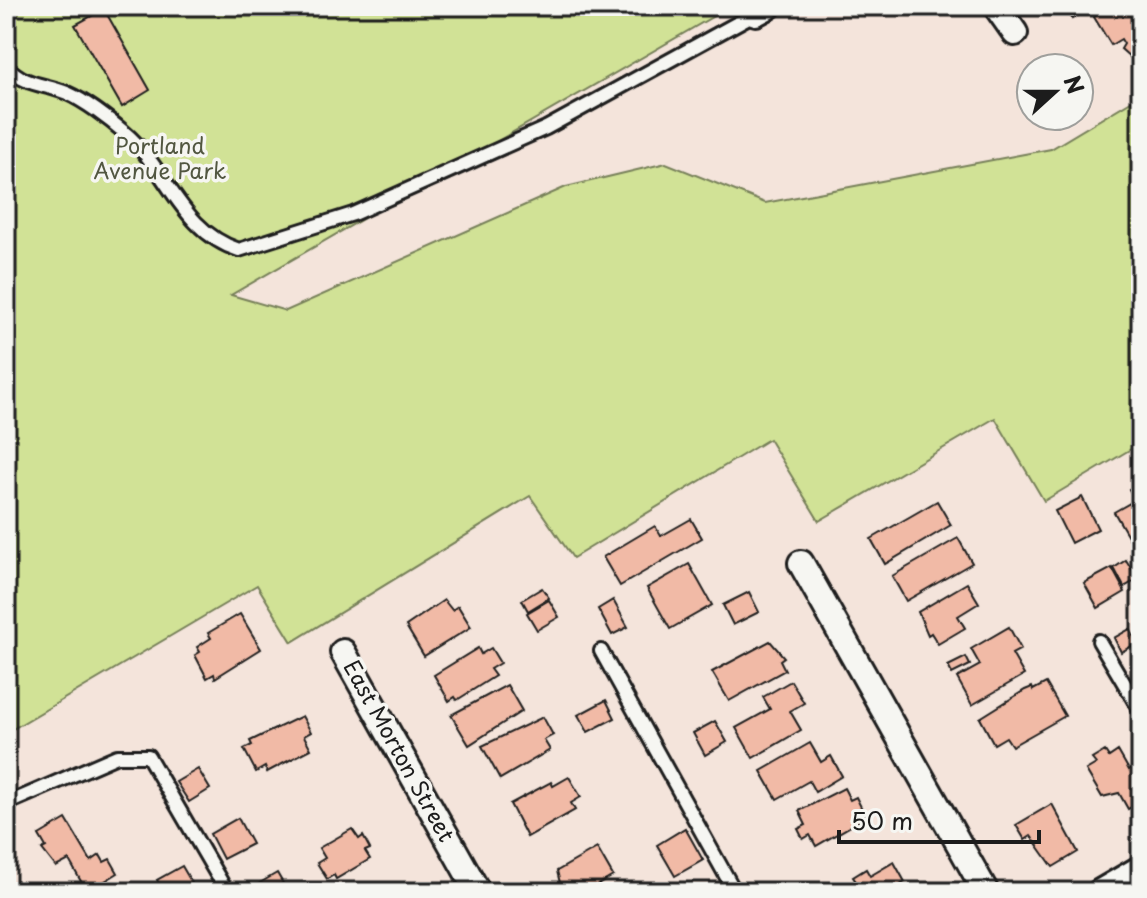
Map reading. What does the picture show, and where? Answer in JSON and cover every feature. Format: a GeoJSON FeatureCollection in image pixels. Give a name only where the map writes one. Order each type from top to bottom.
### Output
{"type":"FeatureCollection","features":[{"type":"Feature","properties":{"kind":"street"},"geometry":{"type":"LineString","coordinates":[[996,6],[1015,33]]}},
{"type":"Feature","properties":{"kind":"street"},"geometry":{"type":"LineString","coordinates":[[801,563],[986,892]]}},
{"type":"Feature","properties":{"kind":"street","name":"East Morton Street"},"geometry":{"type":"LineString","coordinates":[[343,652],[478,892]]}},
{"type":"Feature","properties":{"kind":"street"},"geometry":{"type":"LineString","coordinates":[[1100,892],[1141,868]]}},
{"type":"Feature","properties":{"kind":"lane"},"geometry":{"type":"LineString","coordinates":[[6,66],[34,86],[68,93],[125,133],[201,231],[221,245],[239,250],[353,214],[546,128],[762,10]]}},
{"type":"Feature","properties":{"kind":"lane"},"geometry":{"type":"LineString","coordinates":[[1099,641],[1141,712]]}},
{"type":"Feature","properties":{"kind":"lane"},"geometry":{"type":"LineString","coordinates":[[601,651],[735,892]]}},
{"type":"Feature","properties":{"kind":"lane"},"geometry":{"type":"LineString","coordinates":[[6,804],[117,756],[148,756],[227,892]]}},
{"type":"Feature","properties":{"kind":"green space","name":"Portland Avenue Park"},"geometry":{"type":"Polygon","coordinates":[[[6,6],[731,6],[231,295],[286,311],[566,187],[666,163],[765,203],[1051,149],[1079,132],[1095,132],[1095,123],[1141,95],[1141,443],[1044,501],[995,418],[819,521],[769,439],[573,558],[530,496],[292,642],[257,585],[6,733],[6,6]]]}},
{"type":"Feature","properties":{"kind":"building"},"geometry":{"type":"Polygon","coordinates":[[[1065,6],[1094,6],[1072,19],[1065,6]]]}},
{"type":"Feature","properties":{"kind":"building"},"geometry":{"type":"Polygon","coordinates":[[[1112,6],[1141,6],[1141,52],[1131,58],[1121,49],[1124,44],[1121,39],[1111,45],[1094,17],[1112,6]]]}},
{"type":"Feature","properties":{"kind":"building"},"geometry":{"type":"Polygon","coordinates":[[[104,9],[150,90],[122,107],[75,25],[104,9]]]}},
{"type":"Feature","properties":{"kind":"building"},"geometry":{"type":"Polygon","coordinates":[[[1141,482],[1141,538],[1132,543],[1114,512],[1135,500],[1129,489],[1141,482]]]}},
{"type":"Feature","properties":{"kind":"building"},"geometry":{"type":"Polygon","coordinates":[[[1082,497],[1098,529],[1071,543],[1055,511],[1082,497]]]}},
{"type":"Feature","properties":{"kind":"building"},"geometry":{"type":"Polygon","coordinates":[[[937,501],[951,525],[885,564],[871,539],[937,501]]]}},
{"type":"Feature","properties":{"kind":"building"},"geometry":{"type":"Polygon","coordinates":[[[691,519],[702,538],[620,586],[603,557],[655,526],[661,536],[691,519]]]}},
{"type":"Feature","properties":{"kind":"building"},"geometry":{"type":"Polygon","coordinates":[[[958,538],[972,563],[906,601],[892,576],[958,538]]]}},
{"type":"Feature","properties":{"kind":"building"},"geometry":{"type":"Polygon","coordinates":[[[1126,560],[1138,579],[1124,587],[1114,568],[1126,560]]]}},
{"type":"Feature","properties":{"kind":"building"},"geometry":{"type":"Polygon","coordinates":[[[689,564],[712,605],[670,629],[647,588],[689,564]]]}},
{"type":"Feature","properties":{"kind":"building"},"geometry":{"type":"Polygon","coordinates":[[[1112,568],[1125,592],[1098,608],[1084,583],[1112,568]]]}},
{"type":"Feature","properties":{"kind":"building"},"geometry":{"type":"Polygon","coordinates":[[[967,583],[979,603],[958,616],[965,628],[938,644],[931,633],[928,635],[918,612],[967,583]]]}},
{"type":"Feature","properties":{"kind":"building"},"geometry":{"type":"Polygon","coordinates":[[[542,588],[549,598],[528,611],[522,600],[542,588]]]}},
{"type":"Feature","properties":{"kind":"building"},"geometry":{"type":"Polygon","coordinates":[[[749,592],[759,612],[733,625],[723,605],[749,592]]]}},
{"type":"Feature","properties":{"kind":"building"},"geometry":{"type":"Polygon","coordinates":[[[444,600],[452,610],[458,606],[471,627],[424,656],[406,626],[444,600]]]}},
{"type":"Feature","properties":{"kind":"building"},"geometry":{"type":"Polygon","coordinates":[[[549,600],[559,617],[537,630],[527,613],[549,600]]]}},
{"type":"Feature","properties":{"kind":"building"},"geometry":{"type":"Polygon","coordinates":[[[613,600],[628,627],[612,635],[598,609],[613,600]]]}},
{"type":"Feature","properties":{"kind":"building"},"geometry":{"type":"Polygon","coordinates":[[[240,614],[261,649],[215,678],[214,674],[207,678],[195,655],[200,652],[197,647],[211,638],[208,633],[240,614]]]}},
{"type":"Feature","properties":{"kind":"building"},"geometry":{"type":"Polygon","coordinates":[[[1009,627],[1021,649],[1012,654],[1024,675],[972,705],[957,678],[980,665],[971,649],[1009,627]]]}},
{"type":"Feature","properties":{"kind":"building"},"geometry":{"type":"Polygon","coordinates":[[[1130,629],[1137,643],[1121,652],[1114,638],[1130,629]]]}},
{"type":"Feature","properties":{"kind":"building"},"geometry":{"type":"Polygon","coordinates":[[[770,641],[784,657],[780,660],[785,670],[729,701],[712,672],[770,641]]]}},
{"type":"Feature","properties":{"kind":"building"},"geometry":{"type":"Polygon","coordinates":[[[478,648],[481,654],[491,648],[500,663],[490,669],[495,676],[457,700],[455,697],[449,701],[434,675],[478,648]]]}},
{"type":"Feature","properties":{"kind":"building"},"geometry":{"type":"Polygon","coordinates":[[[966,657],[970,665],[952,674],[948,666],[966,657]]]}},
{"type":"Feature","properties":{"kind":"building"},"geometry":{"type":"Polygon","coordinates":[[[791,681],[804,703],[790,711],[801,730],[753,758],[736,728],[770,709],[763,697],[791,681]]]}},
{"type":"Feature","properties":{"kind":"building"},"geometry":{"type":"Polygon","coordinates":[[[1046,683],[1065,716],[1012,746],[1006,737],[994,744],[980,718],[1025,690],[1032,687],[1033,690],[1046,683]]]}},
{"type":"Feature","properties":{"kind":"building"},"geometry":{"type":"Polygon","coordinates":[[[507,685],[522,711],[469,745],[451,715],[507,685]]]}},
{"type":"Feature","properties":{"kind":"building"},"geometry":{"type":"Polygon","coordinates":[[[606,700],[615,718],[588,732],[578,715],[606,700]]]}},
{"type":"Feature","properties":{"kind":"building"},"geometry":{"type":"Polygon","coordinates":[[[302,716],[311,732],[304,736],[311,749],[267,772],[265,767],[256,772],[244,749],[252,745],[250,741],[302,716]]]}},
{"type":"Feature","properties":{"kind":"building"},"geometry":{"type":"Polygon","coordinates":[[[543,717],[553,735],[544,740],[550,750],[500,779],[482,746],[543,717]]]}},
{"type":"Feature","properties":{"kind":"building"},"geometry":{"type":"Polygon","coordinates":[[[715,721],[727,742],[705,755],[693,733],[715,721]]]}},
{"type":"Feature","properties":{"kind":"building"},"geometry":{"type":"Polygon","coordinates":[[[810,743],[821,762],[831,756],[842,776],[815,792],[809,781],[777,799],[761,771],[810,743]]]}},
{"type":"Feature","properties":{"kind":"building"},"geometry":{"type":"Polygon","coordinates":[[[1105,751],[1109,757],[1118,751],[1129,770],[1135,766],[1141,777],[1141,801],[1128,809],[1119,793],[1102,797],[1086,770],[1096,764],[1092,759],[1105,751]]]}},
{"type":"Feature","properties":{"kind":"building"},"geometry":{"type":"Polygon","coordinates":[[[198,769],[210,789],[189,802],[176,782],[198,769]]]}},
{"type":"Feature","properties":{"kind":"building"},"geometry":{"type":"Polygon","coordinates":[[[569,777],[581,797],[571,803],[575,810],[527,837],[510,804],[551,782],[553,786],[569,777]]]}},
{"type":"Feature","properties":{"kind":"building"},"geometry":{"type":"Polygon","coordinates":[[[844,788],[850,800],[856,797],[866,817],[816,846],[810,835],[803,839],[798,829],[806,825],[799,811],[844,788]]]}},
{"type":"Feature","properties":{"kind":"building"},"geometry":{"type":"Polygon","coordinates":[[[1052,804],[1078,852],[1053,867],[1031,836],[1025,840],[1016,825],[1052,804]]]}},
{"type":"Feature","properties":{"kind":"building"},"geometry":{"type":"Polygon","coordinates":[[[238,818],[252,844],[223,859],[210,834],[238,818]]]}},
{"type":"Feature","properties":{"kind":"building"},"geometry":{"type":"Polygon","coordinates":[[[66,819],[91,861],[100,855],[104,862],[110,859],[118,873],[87,892],[69,860],[56,867],[42,849],[46,847],[39,835],[66,819]]]}},
{"type":"Feature","properties":{"kind":"building"},"geometry":{"type":"Polygon","coordinates":[[[685,828],[703,860],[675,876],[657,845],[685,828]]]}},
{"type":"Feature","properties":{"kind":"building"},"geometry":{"type":"Polygon","coordinates":[[[352,829],[359,839],[363,836],[370,849],[365,851],[370,859],[336,879],[334,875],[327,879],[317,863],[325,858],[319,848],[352,829]]]}},
{"type":"Feature","properties":{"kind":"building"},"geometry":{"type":"Polygon","coordinates":[[[597,848],[613,876],[586,892],[570,892],[568,888],[562,891],[557,871],[597,848]]]}},
{"type":"Feature","properties":{"kind":"building"},"geometry":{"type":"Polygon","coordinates":[[[894,862],[905,882],[888,892],[842,892],[857,883],[853,877],[866,869],[870,876],[894,862]]]}},
{"type":"Feature","properties":{"kind":"building"},"geometry":{"type":"Polygon","coordinates":[[[182,866],[197,892],[164,892],[157,880],[182,866]]]}},
{"type":"Feature","properties":{"kind":"building"},"geometry":{"type":"Polygon","coordinates":[[[277,873],[288,892],[256,892],[253,887],[277,873]]]}}]}
